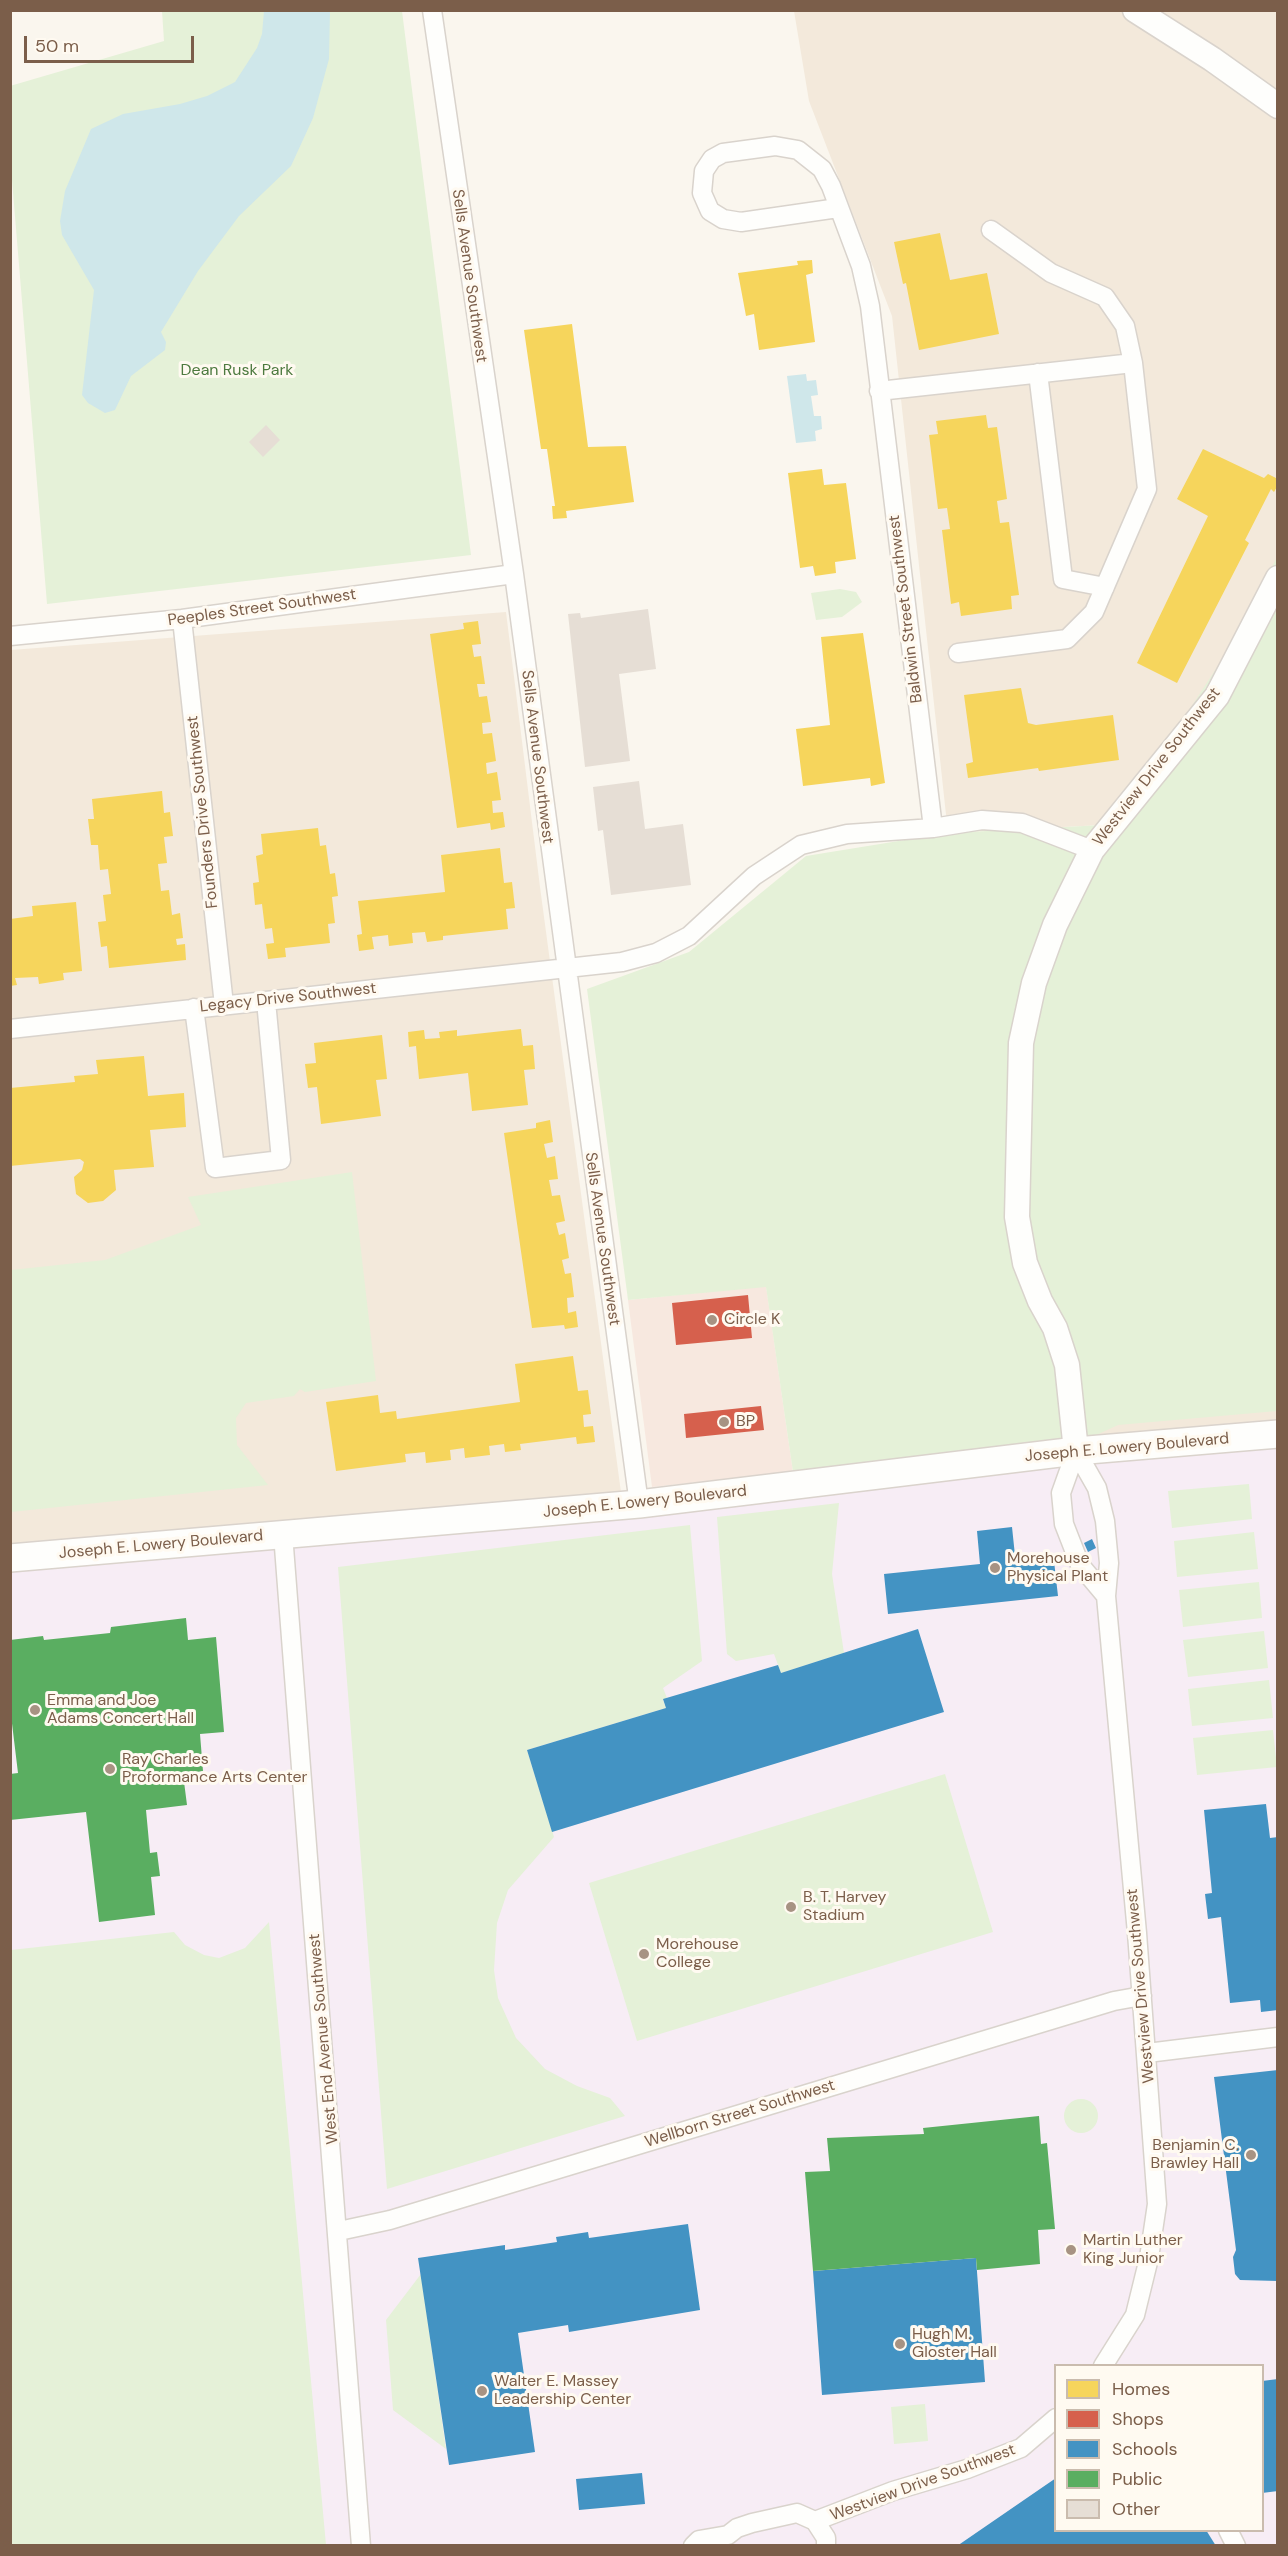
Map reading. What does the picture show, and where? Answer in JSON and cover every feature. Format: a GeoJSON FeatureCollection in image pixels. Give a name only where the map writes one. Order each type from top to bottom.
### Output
{"type":"FeatureCollection","features":[{"type":"Feature","properties":{"kind":"main road","name":"Joseph E. Lowery Boulevard"},"geometry":{"type":"LineString","coordinates":[[10,1558],[639,1504],[1076,1450],[1278,1434]]}},
{"type":"Feature","properties":{"kind":"street","name":"Sells Avenue Southwest"},"geometry":{"type":"LineString","coordinates":[[432,10],[513,574],[639,1504]]}},
{"type":"Feature","properties":{"kind":"street"},"geometry":{"type":"LineString","coordinates":[[1135,10],[1212,59],[1275,108]]}},
{"type":"Feature","properties":{"kind":"street","name":"Baldwin Street Southwest"},"geometry":{"type":"LineString","coordinates":[[838,208],[741,222],[723,219],[710,211],[702,193],[704,171],[712,159],[723,153],[775,146],[798,150],[822,169],[838,208],[861,266],[870,306],[933,828]]}},
{"type":"Feature","properties":{"kind":"street"},"geometry":{"type":"LineString","coordinates":[[958,653],[1067,639],[1095,612],[1147,489],[1133,363],[1125,326],[1105,297],[1051,273],[991,230]]}},
{"type":"Feature","properties":{"kind":"street"},"geometry":{"type":"LineString","coordinates":[[879,391],[1133,363]]}},
{"type":"Feature","properties":{"kind":"street"},"geometry":{"type":"LineString","coordinates":[[1038,373],[1064,579],[1105,587]]}},
{"type":"Feature","properties":{"kind":"street","name":"Peeples Street Southwest"},"geometry":{"type":"LineString","coordinates":[[10,636],[182,619],[513,574]]}},
{"type":"Feature","properties":{"kind":"street","name":"Westview Drive Southwest"},"geometry":{"type":"LineString","coordinates":[[1104,2364],[1135,2315],[1149,2258],[1157,2204],[1147,2053],[1106,1596],[1109,1563],[1105,1521],[1096,1488],[1076,1450],[1067,1365],[1055,1328],[1040,1301],[1025,1263],[1017,1217],[1021,1043],[1034,983],[1055,924],[1092,850],[1217,696],[1278,579]]}},
{"type":"Feature","properties":{"kind":"street","name":"Founders Drive Southwest"},"geometry":{"type":"LineString","coordinates":[[182,619],[224,1005]]}},
{"type":"Feature","properties":{"kind":"street","name":"Legacy Drive Southwest"},"geometry":{"type":"LineString","coordinates":[[10,1029],[266,1000],[565,971],[622,962],[656,954],[689,936],[754,876],[801,845],[847,834],[933,828],[982,820],[1022,823],[1092,850]]}},
{"type":"Feature","properties":{"kind":"street"},"geometry":{"type":"LineString","coordinates":[[194,1008],[215,1168],[282,1160],[266,1000]]}},
{"type":"Feature","properties":{"kind":"street","name":"Westview Drive Southwest"},"geometry":{"type":"LineString","coordinates":[[1076,1450],[1061,1493],[1064,1524],[1080,1565],[1106,1596]]}},
{"type":"Feature","properties":{"kind":"street","name":"West End Avenue Southwest"},"geometry":{"type":"LineString","coordinates":[[283,1533],[339,2231],[361,2546]]}},
{"type":"Feature","properties":{"kind":"street","name":"Wellborn Street Southwest"},"geometry":{"type":"LineString","coordinates":[[339,2231],[380,2223],[1114,2001],[1142,1996]]}},
{"type":"Feature","properties":{"kind":"street"},"geometry":{"type":"LineString","coordinates":[[1147,2053],[1278,2037]]}},
{"type":"Feature","properties":{"kind":"street","name":"Westview Drive Southwest"},"geometry":{"type":"LineString","coordinates":[[815,2521],[893,2491],[967,2469],[1021,2448],[1054,2420]]}},
{"type":"Feature","properties":{"kind":"street","name":"Westview Drive Southwest"},"geometry":{"type":"LineString","coordinates":[[693,2546],[699,2540],[728,2535],[744,2525],[788,2514],[805,2515],[815,2521],[825,2538],[826,2546]]}},
{"type":"Feature","properties":{"kind":"street"},"geometry":{"type":"LineString","coordinates":[[1229,2532],[1236,2546]]}},
{"type":"Feature","properties":{"kind":"shaded area"},"geometry":{"type":"Polygon","coordinates":[[[794,11],[1277,11],[1277,1436],[1042,1460],[1102,825],[948,833],[892,316],[809,101],[794,11]]]}},
{"type":"Feature","properties":{"kind":"shaded area"},"geometry":{"type":"Polygon","coordinates":[[[506,612],[540,887],[622,1500],[11,1553],[11,650],[506,612]]]}},
{"type":"Feature","properties":{"kind":"shaded area"},"geometry":{"type":"Polygon","coordinates":[[[766,1286],[793,1472],[652,1487],[628,1300],[766,1286]]]}},
{"type":"Feature","properties":{"kind":"shaded area","name":"Morehouse College"},"geometry":{"type":"Polygon","coordinates":[[[1277,1436],[1277,2545],[11,2546],[11,1564],[1277,1436]]]}},
{"type":"Feature","properties":{"kind":"green space","name":"Dean Rusk Park"},"geometry":{"type":"Polygon","coordinates":[[[162,11],[402,11],[471,555],[47,604],[11,168],[10,86],[164,41],[162,11]]]}},
{"type":"Feature","properties":{"kind":"green space"},"geometry":{"type":"Polygon","coordinates":[[[1277,557],[1277,1411],[1118,1425],[1042,1460],[793,1472],[766,1287],[628,1300],[587,989],[689,952],[806,856],[948,833],[1103,825],[1171,738],[1234,641],[1277,557]]]}},
{"type":"Feature","properties":{"kind":"green space"},"geometry":{"type":"Polygon","coordinates":[[[840,589],[856,592],[862,602],[842,617],[816,620],[811,593],[840,589]]]}},
{"type":"Feature","properties":{"kind":"green space"},"geometry":{"type":"Polygon","coordinates":[[[352,1172],[376,1381],[305,1392],[300,1389],[294,1396],[246,1403],[236,1418],[237,1445],[268,1485],[11,1512],[11,1270],[105,1260],[201,1225],[188,1197],[352,1172]]]}},
{"type":"Feature","properties":{"kind":"green space"},"geometry":{"type":"Polygon","coordinates":[[[1249,1484],[1252,1519],[1172,1528],[1168,1491],[1249,1484]]]}},
{"type":"Feature","properties":{"kind":"green space"},"geometry":{"type":"Polygon","coordinates":[[[839,1503],[832,1574],[844,1653],[781,1673],[774,1654],[736,1661],[727,1654],[717,1517],[839,1503]]]}},
{"type":"Feature","properties":{"kind":"green space"},"geometry":{"type":"Polygon","coordinates":[[[690,1525],[702,1661],[663,1688],[667,1698],[663,1700],[666,1708],[527,1750],[554,1837],[508,1890],[497,1923],[494,1970],[498,1998],[516,2038],[545,2069],[577,2086],[610,2098],[625,2116],[387,2189],[338,1567],[690,1525]]]}},
{"type":"Feature","properties":{"kind":"green space"},"geometry":{"type":"Polygon","coordinates":[[[1254,1532],[1258,1569],[1177,1577],[1174,1541],[1254,1532]]]}},
{"type":"Feature","properties":{"kind":"green space"},"geometry":{"type":"Polygon","coordinates":[[[1259,1582],[1262,1618],[1183,1627],[1179,1590],[1259,1582]]]}},
{"type":"Feature","properties":{"kind":"green space"},"geometry":{"type":"Polygon","coordinates":[[[1264,1631],[1268,1668],[1188,1677],[1183,1640],[1264,1631]]]}},
{"type":"Feature","properties":{"kind":"green space"},"geometry":{"type":"Polygon","coordinates":[[[1269,1680],[1273,1718],[1192,1726],[1188,1689],[1269,1680]]]}},
{"type":"Feature","properties":{"kind":"green space"},"geometry":{"type":"Polygon","coordinates":[[[1273,1730],[1277,1767],[1197,1775],[1193,1738],[1273,1730]]]}},
{"type":"Feature","properties":{"kind":"green space","name":"B. T. Harvey Stadium"},"geometry":{"type":"Polygon","coordinates":[[[945,1774],[993,1932],[637,2041],[589,1883],[945,1774]]]}},
{"type":"Feature","properties":{"kind":"green space"},"geometry":{"type":"Polygon","coordinates":[[[269,1922],[326,2545],[11,2545],[11,1950],[174,1932],[185,1945],[204,1955],[219,1958],[245,1948],[269,1922]]]}},
{"type":"Feature","properties":{"kind":"green space"},"geometry":{"type":"Polygon","coordinates":[[[1081,2099],[1093,2104],[1098,2116],[1093,2128],[1081,2133],[1069,2128],[1064,2116],[1069,2104],[1081,2099]]]}},
{"type":"Feature","properties":{"kind":"green space"},"geometry":{"type":"Polygon","coordinates":[[[421,2274],[446,2449],[393,2410],[386,2320],[421,2274]]]}},
{"type":"Feature","properties":{"kind":"green space"},"geometry":{"type":"Polygon","coordinates":[[[925,2404],[928,2441],[894,2444],[891,2407],[925,2404]]]}},
{"type":"Feature","properties":{"kind":"water"},"geometry":{"type":"Polygon","coordinates":[[[264,11],[330,11],[329,59],[313,118],[291,166],[239,216],[198,271],[161,332],[166,342],[165,350],[131,376],[115,410],[105,413],[88,403],[82,395],[94,290],[62,235],[60,221],[65,191],[91,129],[123,114],[180,104],[207,96],[235,82],[257,48],[262,34],[264,11]]]}},
{"type":"Feature","properties":{"kind":"water"},"geometry":{"type":"Polygon","coordinates":[[[806,374],[807,381],[816,380],[818,395],[811,396],[814,416],[821,416],[822,429],[815,431],[816,441],[796,443],[787,376],[806,374]]]}},
{"type":"Feature","properties":{"kind":"building: Homes"},"geometry":{"type":"Polygon","coordinates":[[[940,233],[950,280],[987,273],[999,334],[919,350],[906,283],[903,284],[894,242],[940,233]]]}},
{"type":"Feature","properties":{"kind":"building: Homes"},"geometry":{"type":"Polygon","coordinates":[[[812,260],[813,273],[806,275],[815,342],[759,350],[754,314],[746,316],[738,273],[798,265],[797,261],[812,260]]]}},
{"type":"Feature","properties":{"kind":"building: Homes"},"geometry":{"type":"Polygon","coordinates":[[[572,324],[588,447],[626,446],[634,502],[566,511],[567,518],[553,519],[552,506],[555,506],[547,449],[541,449],[524,330],[572,324]]]}},
{"type":"Feature","properties":{"kind":"building: Homes"},"geometry":{"type":"Polygon","coordinates":[[[986,415],[988,428],[997,427],[1007,499],[997,501],[1000,523],[1009,522],[1019,595],[1011,596],[1012,609],[961,616],[959,602],[951,604],[942,530],[950,529],[947,508],[938,509],[929,435],[938,434],[936,421],[986,415]]]}},
{"type":"Feature","properties":{"kind":"building: Homes"},"geometry":{"type":"Polygon","coordinates":[[[1203,449],[1264,478],[1268,474],[1278,479],[1278,485],[1274,492],[1271,489],[1245,540],[1249,543],[1177,683],[1137,663],[1208,516],[1177,499],[1203,449]]]}},
{"type":"Feature","properties":{"kind":"building: Homes"},"geometry":{"type":"Polygon","coordinates":[[[822,469],[824,485],[846,483],[856,559],[835,562],[836,573],[815,576],[813,566],[800,568],[788,473],[822,469]]]}},
{"type":"Feature","properties":{"kind":"building: Homes"},"geometry":{"type":"Polygon","coordinates":[[[478,621],[481,644],[472,645],[474,657],[481,656],[485,684],[477,684],[479,697],[487,696],[491,722],[482,723],[483,734],[492,733],[496,761],[486,763],[487,774],[497,772],[501,800],[492,801],[493,813],[503,812],[505,827],[491,830],[490,823],[457,828],[430,634],[464,629],[463,623],[478,621]]]}},
{"type":"Feature","properties":{"kind":"building: Homes"},"geometry":{"type":"Polygon","coordinates":[[[863,633],[885,783],[871,786],[870,778],[803,786],[796,729],[830,725],[821,637],[863,633]]]}},
{"type":"Feature","properties":{"kind":"building: Homes"},"geometry":{"type":"Polygon","coordinates":[[[1021,688],[1028,723],[1036,725],[1113,715],[1119,760],[968,778],[966,764],[973,762],[964,695],[1021,688]]]}},
{"type":"Feature","properties":{"kind":"building: Homes"},"geometry":{"type":"Polygon","coordinates":[[[162,791],[164,813],[170,812],[173,836],[164,837],[167,863],[158,864],[161,891],[169,890],[172,915],[180,913],[183,938],[176,939],[177,945],[185,944],[186,960],[109,968],[107,946],[101,947],[98,922],[106,921],[103,895],[111,894],[108,869],[100,870],[98,845],[91,845],[88,819],[94,819],[92,799],[162,791]]]}},
{"type":"Feature","properties":{"kind":"building: Homes"},"geometry":{"type":"Polygon","coordinates":[[[318,828],[320,846],[326,845],[330,874],[335,873],[338,896],[332,897],[335,923],[328,924],[330,943],[285,948],[286,957],[268,959],[266,944],[274,943],[272,928],[265,929],[262,904],[255,905],[253,883],[259,882],[256,856],[263,854],[261,834],[318,828]]]}},
{"type":"Feature","properties":{"kind":"building: Homes"},"geometry":{"type":"Polygon","coordinates":[[[500,848],[504,883],[512,882],[515,908],[506,909],[508,929],[443,936],[443,940],[427,942],[425,932],[412,933],[413,943],[389,946],[388,935],[372,937],[374,949],[359,951],[357,935],[362,934],[358,901],[445,892],[441,855],[500,848]]]}},
{"type":"Feature","properties":{"kind":"building: Homes"},"geometry":{"type":"Polygon","coordinates":[[[76,902],[82,971],[63,973],[64,980],[39,984],[38,977],[15,978],[17,985],[10,986],[10,919],[33,916],[32,906],[76,902]]]}},
{"type":"Feature","properties":{"kind":"building: Homes"},"geometry":{"type":"Polygon","coordinates":[[[521,1029],[523,1046],[533,1045],[535,1069],[524,1070],[528,1105],[472,1111],[468,1073],[419,1079],[416,1046],[409,1047],[408,1032],[424,1030],[425,1039],[440,1038],[439,1032],[457,1030],[457,1036],[521,1029]]]}},
{"type":"Feature","properties":{"kind":"building: Homes"},"geometry":{"type":"Polygon","coordinates":[[[382,1035],[387,1079],[376,1080],[381,1116],[321,1124],[317,1087],[308,1088],[305,1064],[316,1063],[314,1043],[382,1035]]]}},
{"type":"Feature","properties":{"kind":"building: Homes"},"geometry":{"type":"Polygon","coordinates":[[[144,1056],[148,1096],[184,1093],[186,1127],[150,1130],[154,1167],[114,1170],[116,1190],[103,1201],[88,1203],[76,1194],[74,1177],[82,1170],[84,1162],[80,1159],[10,1166],[10,1088],[75,1082],[74,1076],[98,1074],[96,1060],[144,1056]]]}},
{"type":"Feature","properties":{"kind":"building: Homes"},"geometry":{"type":"Polygon","coordinates":[[[550,1120],[553,1142],[544,1144],[547,1158],[555,1156],[558,1179],[549,1180],[552,1196],[560,1195],[565,1221],[556,1223],[559,1235],[565,1233],[569,1258],[562,1260],[565,1274],[571,1273],[574,1297],[567,1298],[568,1313],[576,1311],[578,1327],[565,1329],[564,1325],[532,1328],[504,1133],[536,1128],[536,1123],[550,1120]]]}},
{"type":"Feature","properties":{"kind":"building: Homes"},"geometry":{"type":"Polygon","coordinates":[[[573,1356],[578,1391],[588,1390],[591,1414],[583,1415],[584,1427],[593,1426],[595,1442],[577,1444],[576,1437],[520,1444],[521,1450],[505,1452],[504,1444],[489,1446],[490,1455],[465,1458],[464,1448],[450,1450],[451,1460],[426,1463],[425,1452],[405,1454],[406,1462],[336,1471],[326,1402],[378,1395],[380,1413],[396,1411],[397,1419],[520,1402],[515,1364],[573,1356]]]}},
{"type":"Feature","properties":{"kind":"building: Shops","name":"Circle K"},"geometry":{"type":"Polygon","coordinates":[[[748,1295],[752,1338],[676,1345],[672,1303],[748,1295]]]}},
{"type":"Feature","properties":{"kind":"building: Shops","name":"BP"},"geometry":{"type":"Polygon","coordinates":[[[761,1406],[764,1430],[686,1438],[684,1414],[761,1406]]]}},
{"type":"Feature","properties":{"kind":"building: Schools","name":"Morehouse Physical Plant"},"geometry":{"type":"Polygon","coordinates":[[[1012,1527],[1016,1565],[1054,1561],[1058,1596],[888,1614],[884,1574],[980,1564],[977,1531],[1012,1527]]]}},
{"type":"Feature","properties":{"kind":"building: Schools"},"geometry":{"type":"Polygon","coordinates":[[[1092,1539],[1096,1548],[1088,1552],[1084,1543],[1092,1539]]]}},
{"type":"Feature","properties":{"kind":"building: Schools"},"geometry":{"type":"Polygon","coordinates":[[[918,1629],[944,1712],[552,1832],[527,1750],[666,1708],[663,1699],[778,1665],[781,1673],[918,1629]]]}},
{"type":"Feature","properties":{"kind":"building: Schools"},"geometry":{"type":"Polygon","coordinates":[[[1266,1804],[1270,1838],[1278,1837],[1278,2010],[1261,2012],[1260,2000],[1230,2003],[1221,1917],[1208,1919],[1205,1894],[1212,1893],[1204,1810],[1266,1804]]]}},
{"type":"Feature","properties":{"kind":"building: Schools","name":"Benjamin C. Brawley Hall"},"geometry":{"type":"Polygon","coordinates":[[[1278,2070],[1278,2281],[1240,2280],[1235,2274],[1233,2257],[1236,2250],[1214,2077],[1278,2070]]]}},
{"type":"Feature","properties":{"kind":"building: Schools"},"geometry":{"type":"Polygon","coordinates":[[[688,2224],[700,2310],[569,2332],[568,2325],[518,2333],[535,2452],[449,2465],[418,2258],[505,2245],[505,2250],[557,2242],[556,2237],[588,2232],[589,2238],[688,2224]]]}},
{"type":"Feature","properties":{"kind":"building: Schools","name":"Hugh M. Gloster Hall"},"geometry":{"type":"Polygon","coordinates":[[[976,2258],[985,2382],[822,2395],[813,2271],[976,2258]]]}},
{"type":"Feature","properties":{"kind":"building: Schools"},"geometry":{"type":"Polygon","coordinates":[[[1278,2379],[1278,2491],[1264,2493],[1264,2381],[1278,2379]]]}},
{"type":"Feature","properties":{"kind":"building: Schools"},"geometry":{"type":"Polygon","coordinates":[[[642,2473],[645,2504],[579,2510],[576,2479],[642,2473]]]}},
{"type":"Feature","properties":{"kind":"building: Schools"},"geometry":{"type":"Polygon","coordinates":[[[1054,2479],[1054,2532],[1207,2532],[1216,2546],[957,2546],[1054,2479]]]}},
{"type":"Feature","properties":{"kind":"building: Public","name":"Ray Charles Proformance Arts Center"},"geometry":{"type":"Polygon","coordinates":[[[186,1618],[188,1640],[216,1637],[224,1732],[200,1734],[203,1771],[183,1774],[187,1805],[146,1810],[150,1853],[157,1852],[160,1876],[151,1877],[155,1915],[99,1922],[86,1812],[10,1820],[10,1774],[18,1773],[10,1707],[10,1640],[43,1636],[44,1640],[110,1633],[111,1627],[186,1618]]]}},
{"type":"Feature","properties":{"kind":"building: Public"},"geometry":{"type":"Polygon","coordinates":[[[1039,2116],[1041,2144],[1047,2143],[1055,2229],[1038,2230],[1040,2264],[977,2270],[976,2258],[813,2271],[805,2172],[830,2171],[827,2138],[924,2134],[923,2128],[1039,2116]]]}},
{"type":"Feature","properties":{"kind":"building: Other"},"geometry":{"type":"Polygon","coordinates":[[[266,425],[280,440],[263,457],[249,442],[266,425]]]}},
{"type":"Feature","properties":{"kind":"building: Other"},"geometry":{"type":"Polygon","coordinates":[[[648,609],[656,669],[619,674],[630,761],[585,767],[568,614],[580,613],[581,618],[648,609]]]}},
{"type":"Feature","properties":{"kind":"building: Other"},"geometry":{"type":"Polygon","coordinates":[[[639,781],[645,829],[683,824],[691,885],[611,895],[603,830],[598,831],[593,787],[639,781]]]}},
{"type":"Feature","properties":{"kind":"place","name":"Circle K"},"geometry":{"type":"Point","coordinates":[712,1320]}},
{"type":"Feature","properties":{"kind":"place","name":"BP"},"geometry":{"type":"Point","coordinates":[724,1422]}},
{"type":"Feature","properties":{"kind":"place","name":"Morehouse Physical Plant"},"geometry":{"type":"Point","coordinates":[995,1568]}},
{"type":"Feature","properties":{"kind":"place","name":"Emma and Joe Adams Concert Hall"},"geometry":{"type":"Point","coordinates":[35,1710]}},
{"type":"Feature","properties":{"kind":"place","name":"Ray Charles Proformance Arts Center"},"geometry":{"type":"Point","coordinates":[110,1769]}},
{"type":"Feature","properties":{"kind":"place","name":"B. T. Harvey Stadium"},"geometry":{"type":"Point","coordinates":[791,1907]}},
{"type":"Feature","properties":{"kind":"place","name":"Morehouse College"},"geometry":{"type":"Point","coordinates":[644,1954]}},
{"type":"Feature","properties":{"kind":"place","name":"Benjamin C. Brawley Hall"},"geometry":{"type":"Point","coordinates":[1251,2155]}},
{"type":"Feature","properties":{"kind":"place","name":"Martin Luther King Junior"},"geometry":{"type":"Point","coordinates":[1071,2250]}},
{"type":"Feature","properties":{"kind":"place","name":"Hugh M. Gloster Hall"},"geometry":{"type":"Point","coordinates":[900,2344]}},
{"type":"Feature","properties":{"kind":"place","name":"Walter E. Massey Leadership Center"},"geometry":{"type":"Point","coordinates":[482,2391]}}]}
